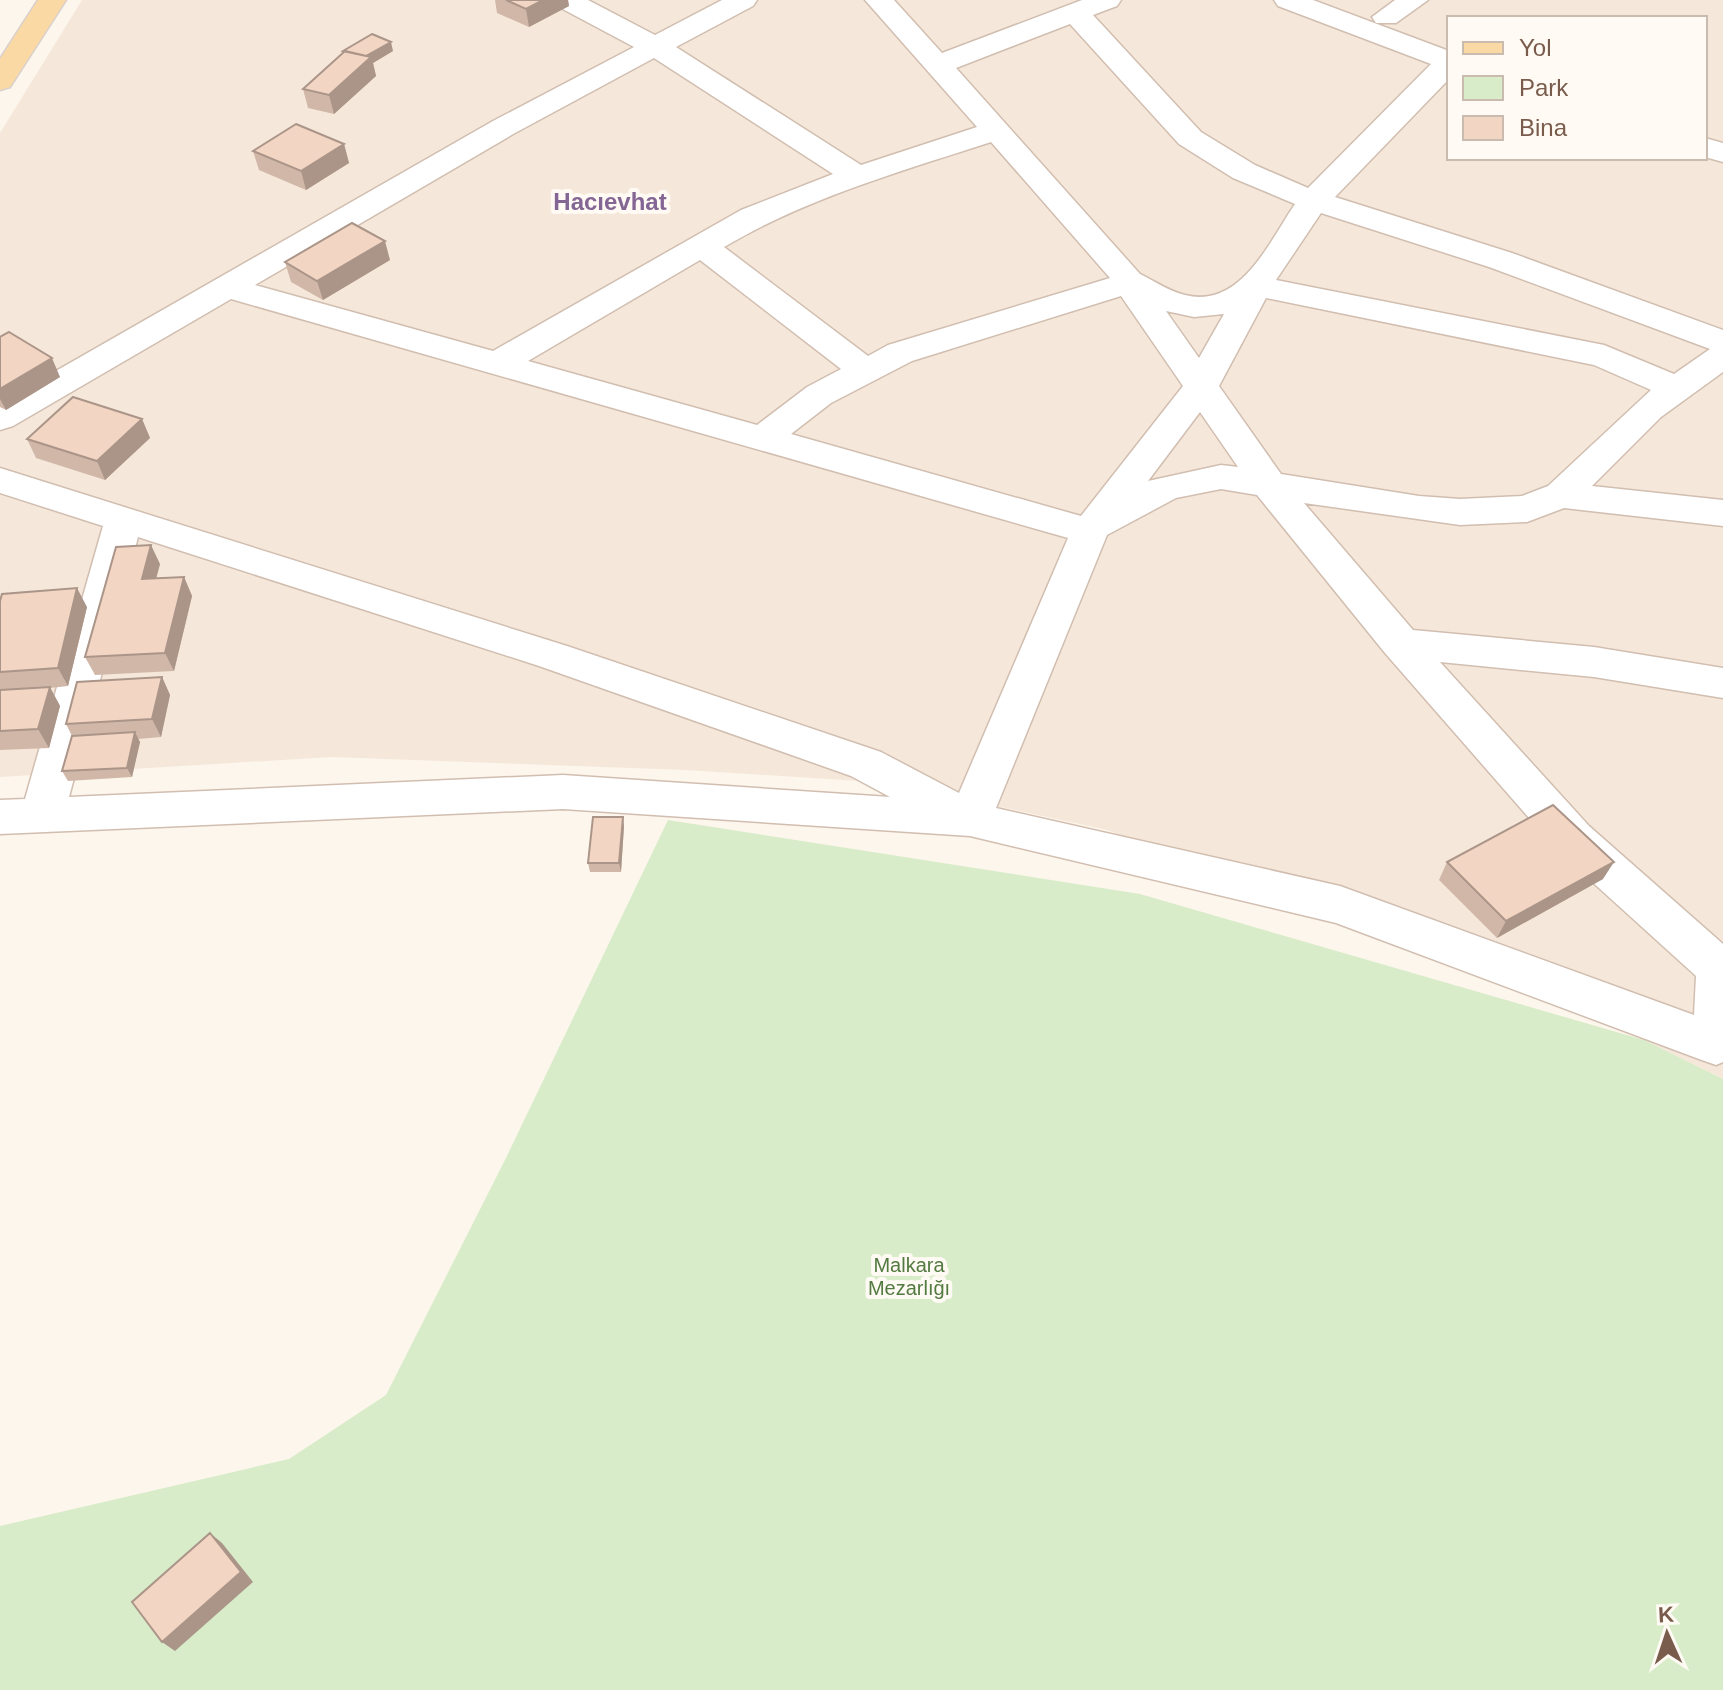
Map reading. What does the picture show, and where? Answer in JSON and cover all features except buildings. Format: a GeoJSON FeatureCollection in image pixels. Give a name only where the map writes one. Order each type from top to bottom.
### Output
{"type":"FeatureCollection","features":[{"type":"Feature","properties":{"kind":"main road"},"geometry":{"type":"LineString","coordinates":[[0,81],[52,0]]}},
{"type":"Feature","properties":{"kind":"street"},"geometry":{"type":"LineString","coordinates":[[567,0],[656,47],[858,176]]}},
{"type":"Feature","properties":{"kind":"street"},"geometry":{"type":"LineString","coordinates":[[0,418],[504,127],[743,0]]}},
{"type":"Feature","properties":{"kind":"street"},"geometry":{"type":"LineString","coordinates":[[124,519],[21,816],[563,792],[970,819],[1340,905],[1720,1045],[1721,972],[1573,838],[1399,643],[1271,488],[1200,388],[1131,282],[879,0]]}},
{"type":"Feature","properties":{"kind":"street"},"geometry":{"type":"LineString","coordinates":[[936,65],[1077,14],[1107,0]]}},
{"type":"Feature","properties":{"kind":"street"},"geometry":{"type":"LineString","coordinates":[[1288,0],[1447,61]]}},
{"type":"Feature","properties":{"kind":"street"},"geometry":{"type":"LineString","coordinates":[[1341,0],[1447,38]]}},
{"type":"Feature","properties":{"kind":"street"},"geometry":{"type":"LineString","coordinates":[[1386,17],[1414,0]]}},
{"type":"Feature","properties":{"kind":"street"},"geometry":{"type":"LineString","coordinates":[[1077,14],[1199,145],[1235,166],[1314,200],[1540,274],[1723,342]]}},
{"type":"Feature","properties":{"kind":"street"},"geometry":{"type":"LineString","coordinates":[[970,819],[1090,531],[1200,388],[1256,286],[1314,200],[1447,64]]}},
{"type":"Feature","properties":{"kind":"street"},"geometry":{"type":"LineString","coordinates":[[498,363],[752,217],[858,176],[995,131]]}},
{"type":"Feature","properties":{"kind":"street"},"geometry":{"type":"LineString","coordinates":[[702,246],[864,370]]}},
{"type":"Feature","properties":{"kind":"street"},"geometry":{"type":"LineString","coordinates":[[1131,282],[1154,298],[1176,306],[1199,309],[1223,306],[1256,286],[1604,356],[1675,388]]}},
{"type":"Feature","properties":{"kind":"street"},"geometry":{"type":"LineString","coordinates":[[763,438],[819,395],[864,370],[939,339],[1131,282]]}},
{"type":"Feature","properties":{"kind":"street"},"geometry":{"type":"LineString","coordinates":[[224,286],[1090,531]]}},
{"type":"Feature","properties":{"kind":"street"},"geometry":{"type":"LineString","coordinates":[[1090,531],[1131,503],[1185,481],[1221,477],[1271,488],[1460,512],[1527,509],[1561,495],[1612,441],[1675,388],[1723,356]]}},
{"type":"Feature","properties":{"kind":"street"},"geometry":{"type":"LineString","coordinates":[[0,480],[553,656],[866,764],[970,819]]}},
{"type":"Feature","properties":{"kind":"street"},"geometry":{"type":"LineString","coordinates":[[1561,495],[1723,513]]}},
{"type":"Feature","properties":{"kind":"street"},"geometry":{"type":"LineString","coordinates":[[1399,643],[1594,662],[1723,683]]}},
{"type":"Feature","properties":{"kind":"shaded area"},"geometry":{"type":"Polygon","coordinates":[[[82,0],[1723,0],[1723,1079],[1644,1040],[1107,830],[890,783],[686,770],[331,757],[0,777],[0,133],[82,0]]]}},
{"type":"Feature","properties":{"kind":"green space","name":"Malkara Mezarlığı"},"geometry":{"type":"Polygon","coordinates":[[[668,820],[1140,894],[1644,1040],[1723,1079],[1723,1690],[0,1690],[0,1526],[289,1459],[386,1395],[506,1158],[668,820]]]}},
{"type":"Feature","properties":{"kind":"district","name":"Hacıevhat"},"geometry":{"type":"Point","coordinates":[610,201]}}]}
